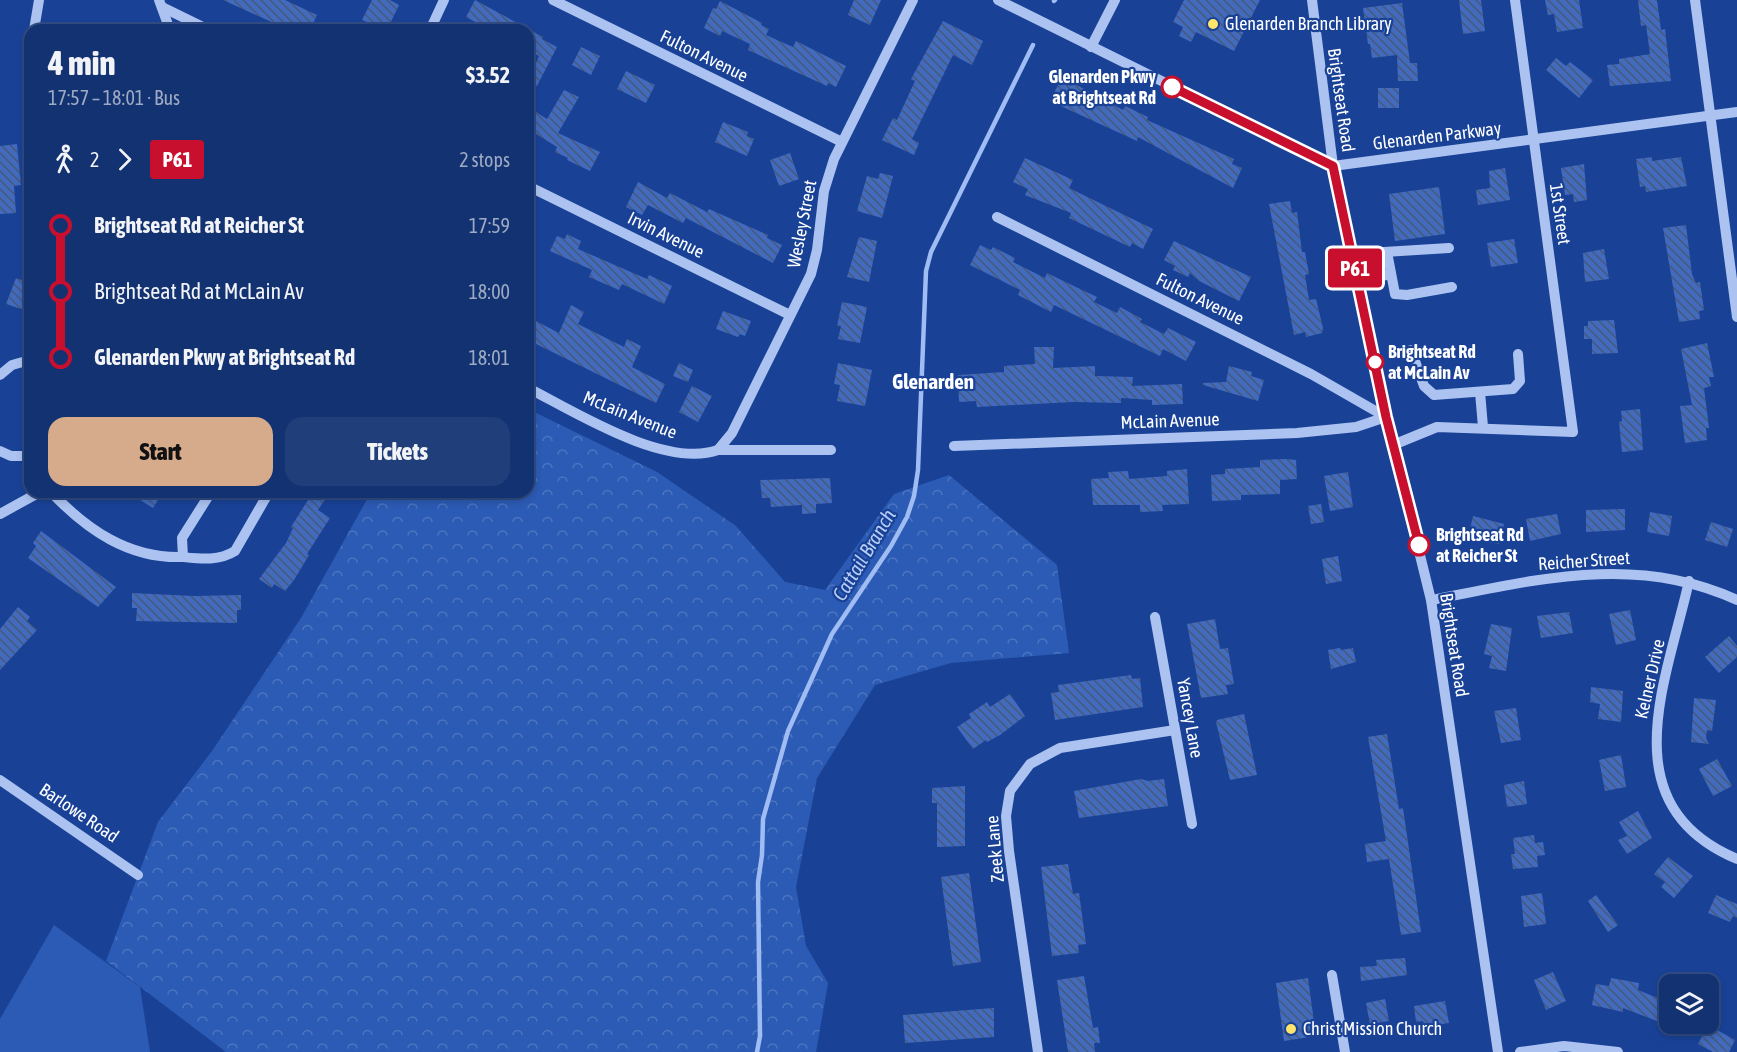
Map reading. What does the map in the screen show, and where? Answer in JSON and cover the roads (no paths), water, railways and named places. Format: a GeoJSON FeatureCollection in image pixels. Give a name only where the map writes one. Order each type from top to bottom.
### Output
{"type":"FeatureCollection","features":[{"type":"Feature","properties":{"kind":"street"},"geometry":{"type":"LineString","coordinates":[[35,24],[39,0]]}},
{"type":"Feature","properties":{"kind":"street"},"geometry":{"type":"LineString","coordinates":[[433,24],[444,0]]}},
{"type":"Feature","properties":{"kind":"street","name":"Fulton Avenue"},"geometry":{"type":"LineString","coordinates":[[553,0],[842,142]]}},
{"type":"Feature","properties":{"kind":"street","name":"Wesley Street"},"geometry":{"type":"LineString","coordinates":[[718,450],[732,433],[814,262],[824,191],[842,142],[871,89],[913,0]]}},
{"type":"Feature","properties":{"kind":"street"},"geometry":{"type":"LineString","coordinates":[[998,0],[1333,166]]}},
{"type":"Feature","properties":{"kind":"street"},"geometry":{"type":"LineString","coordinates":[[1091,47],[1115,0]]}},
{"type":"Feature","properties":{"kind":"street","name":"Brightseat Road"},"geometry":{"type":"LineString","coordinates":[[1312,0],[1333,166],[1386,417],[1431,600],[1498,1052]]}},
{"type":"Feature","properties":{"kind":"street","name":"1st Street"},"geometry":{"type":"LineString","coordinates":[[1483,427],[1573,432],[1515,0]]}},
{"type":"Feature","properties":{"kind":"street"},"geometry":{"type":"LineString","coordinates":[[1695,0],[1737,317]]}},
{"type":"Feature","properties":{"kind":"street"},"geometry":{"type":"LineString","coordinates":[[161,4],[168,24]]}},
{"type":"Feature","properties":{"kind":"street"},"geometry":{"type":"LineString","coordinates":[[161,4],[198,24]]}},
{"type":"Feature","properties":{"kind":"street","name":"Glenarden Parkway"},"geometry":{"type":"LineString","coordinates":[[1333,166],[1534,141],[1737,112]]}},
{"type":"Feature","properties":{"kind":"street","name":"Irvin Avenue"},"geometry":{"type":"LineString","coordinates":[[534,189],[790,315]]}},
{"type":"Feature","properties":{"kind":"street","name":"Fulton Avenue"},"geometry":{"type":"LineString","coordinates":[[997,217],[1301,369],[1386,417]]}},
{"type":"Feature","properties":{"kind":"street"},"geometry":{"type":"LineString","coordinates":[[1352,254],[1449,248]]}},
{"type":"Feature","properties":{"kind":"street"},"geometry":{"type":"LineString","coordinates":[[1387,252],[1395,294],[1407,295],[1452,287]]}},
{"type":"Feature","properties":{"kind":"street"},"geometry":{"type":"LineString","coordinates":[[1357,281],[1391,274]]}},
{"type":"Feature","properties":{"kind":"street"},"geometry":{"type":"LineString","coordinates":[[1411,350],[1424,386],[1434,396],[1513,389],[1520,381],[1518,354]]}},
{"type":"Feature","properties":{"kind":"street"},"geometry":{"type":"LineString","coordinates":[[0,375],[12,365],[24,362]]}},
{"type":"Feature","properties":{"kind":"street","name":"McLain Avenue"},"geometry":{"type":"LineString","coordinates":[[534,391],[621,433],[667,450],[694,455],[718,450],[831,450]]}},
{"type":"Feature","properties":{"kind":"street"},"geometry":{"type":"LineString","coordinates":[[1393,445],[1437,427],[1483,427],[1480,392]]}},
{"type":"Feature","properties":{"kind":"street","name":"McLain Avenue"},"geometry":{"type":"LineString","coordinates":[[954,446],[1297,433],[1356,427],[1386,417]]}},
{"type":"Feature","properties":{"kind":"street"},"geometry":{"type":"LineString","coordinates":[[0,451],[10,456],[24,456]]}},
{"type":"Feature","properties":{"kind":"street"},"geometry":{"type":"LineString","coordinates":[[0,514],[29,498]]}},
{"type":"Feature","properties":{"kind":"street"},"geometry":{"type":"LineString","coordinates":[[57,498],[88,527],[129,550],[157,557],[207,559],[226,556],[235,551],[266,498]]}},
{"type":"Feature","properties":{"kind":"street"},"geometry":{"type":"LineString","coordinates":[[183,557],[182,538],[207,498]]}},
{"type":"Feature","properties":{"kind":"street","name":"Reicher Street"},"geometry":{"type":"LineString","coordinates":[[1431,600],[1594,573],[1645,574],[1689,581],[1737,600]]}},
{"type":"Feature","properties":{"kind":"street","name":"Kelner Drive"},"geometry":{"type":"LineString","coordinates":[[1689,581],[1658,702],[1655,743],[1658,765],[1671,801],[1686,825],[1712,846],[1737,860]]}},
{"type":"Feature","properties":{"kind":"street","name":"Yancey Lane"},"geometry":{"type":"LineString","coordinates":[[1155,617],[1192,824]]}},
{"type":"Feature","properties":{"kind":"street","name":"Zeek Lane"},"geometry":{"type":"LineString","coordinates":[[1038,1052],[1009,851],[1006,816],[1010,791],[1030,764],[1060,748],[1175,730]]}},
{"type":"Feature","properties":{"kind":"street","name":"Barlowe Road"},"geometry":{"type":"LineString","coordinates":[[0,780],[138,875]]}},
{"type":"Feature","properties":{"kind":"street"},"geometry":{"type":"LineString","coordinates":[[1332,975],[1345,1052]]}},
{"type":"Feature","properties":{"kind":"street"},"geometry":{"type":"LineString","coordinates":[[1520,1052],[1564,1046],[1618,1052]]}},
{"type":"Feature","properties":{"kind":"waterway","name":"Cattail Branch"},"geometry":{"type":"LineString","coordinates":[[757,1052],[760,1036],[758,882],[762,855],[763,819],[788,731],[832,634],[891,546],[907,517],[914,496],[918,470],[926,271],[931,252],[1033,45]]}},
{"type":"Feature","properties":{"kind":"place","name":"Glenarden Branch Library"},"geometry":{"type":"Point","coordinates":[1213,24]}},
{"type":"Feature","properties":{"kind":"place","name":"Glenarden Pkwy at Brightseat Rd"},"geometry":{"type":"Point","coordinates":[1172,87]}},
{"type":"Feature","properties":{"kind":"place","name":"Brightseat Rd at McLain Av"},"geometry":{"type":"Point","coordinates":[1375,362]}},
{"type":"Feature","properties":{"kind":"place","name":"Brightseat Rd at Reicher St"},"geometry":{"type":"Point","coordinates":[1419,545]}},
{"type":"Feature","properties":{"kind":"place","name":"Christ Mission Church"},"geometry":{"type":"Point","coordinates":[1291,1029]}},
{"type":"Feature","properties":{"kind":"district","name":"Glenarden"},"geometry":{"type":"Point","coordinates":[933,382]}}]}
